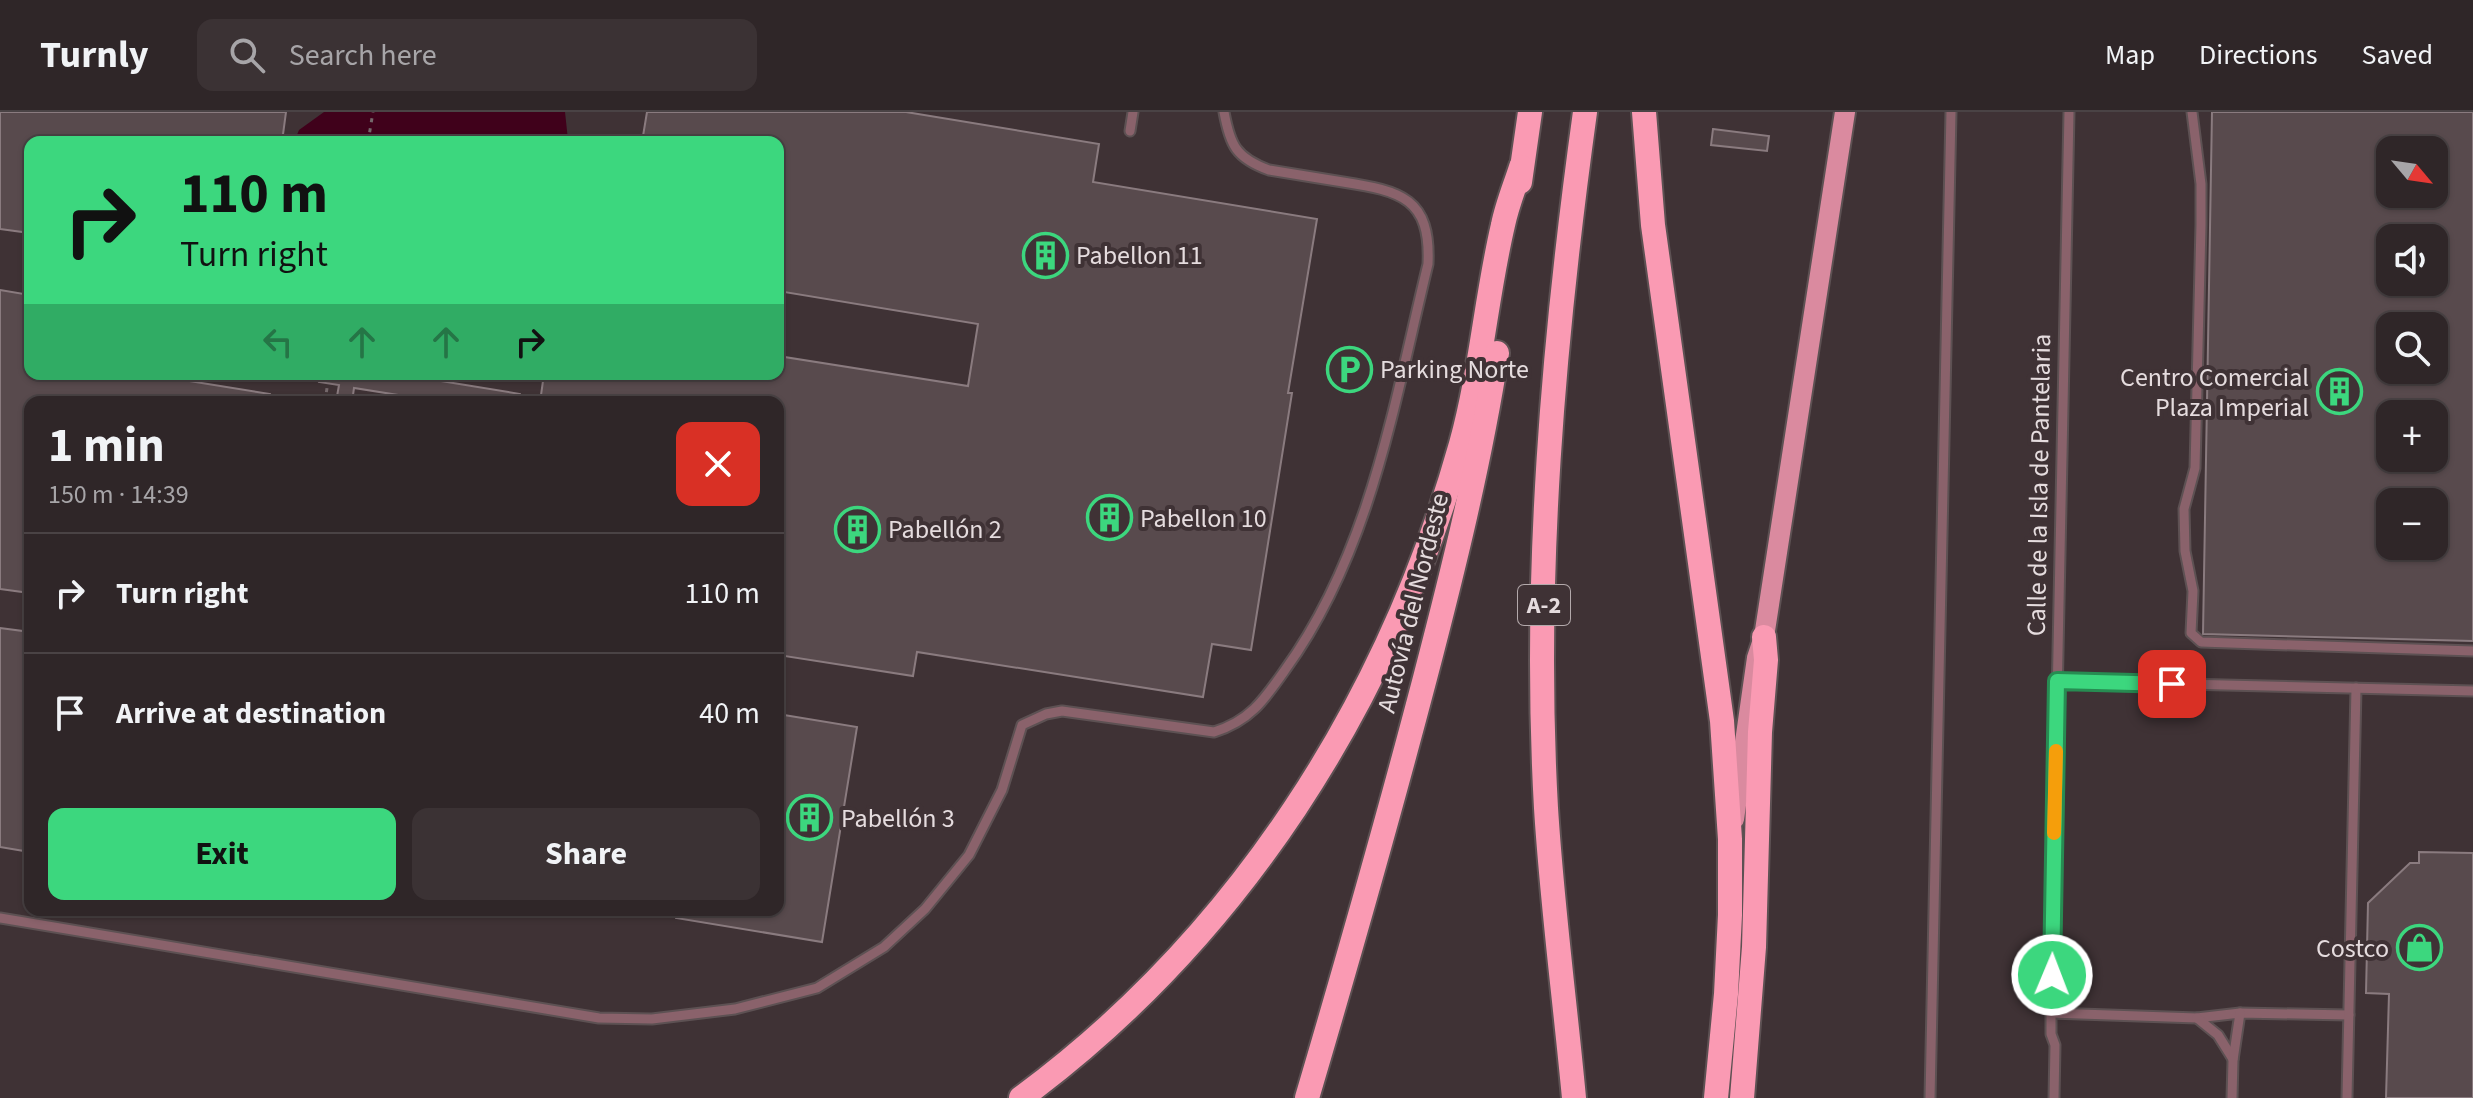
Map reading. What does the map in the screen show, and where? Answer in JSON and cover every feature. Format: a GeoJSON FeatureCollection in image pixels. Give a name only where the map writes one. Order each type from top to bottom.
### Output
{"type":"FeatureCollection","features":[{"type":"Feature","properties":{"kind":"highway","name":"Autovía del Nordeste"},"geometry":{"type":"LineString","coordinates":[[1307,1098],[1393,800],[1452,569],[1492,382],[1516,234],[1521,167],[1530,112]]}},
{"type":"Feature","properties":{"kind":"highway","name":"A-2"},"geometry":{"type":"LineString","coordinates":[[1574,1098],[1546,809],[1544,616],[1553,403],[1565,254],[1585,112]]}},
{"type":"Feature","properties":{"kind":"highway"},"geometry":{"type":"LineString","coordinates":[[1644,112],[1653,225],[1722,721],[1730,839],[1728,970],[1716,1098]]}},
{"type":"Feature","properties":{"kind":"highway"},"geometry":{"type":"LineString","coordinates":[[1021,1098],[1131,1007],[1208,924],[1278,834],[1334,749],[1403,615],[1446,495],[1481,356],[1503,224],[1521,167]]}},
{"type":"Feature","properties":{"kind":"highway"},"geometry":{"type":"LineString","coordinates":[[1742,1098],[1754,947],[1766,660],[1764,637]]}},
{"type":"Feature","properties":{"kind":"main road"},"geometry":{"type":"LineString","coordinates":[[1730,839],[1845,112]]}},
{"type":"Feature","properties":{"kind":"lane"},"geometry":{"type":"LineString","coordinates":[[1130,127],[1131,112]]}},
{"type":"Feature","properties":{"kind":"lane"},"geometry":{"type":"LineString","coordinates":[[0,918],[599,1018],[652,1019],[735,1009],[817,988],[884,947],[925,909],[969,855],[1002,790],[1022,725],[1046,714],[1062,711],[1214,732],[1236,725],[1255,709],[1306,641],[1331,595],[1355,537],[1377,474],[1428,264],[1429,236],[1419,212],[1403,196],[1379,188],[1269,170],[1251,164],[1237,151],[1228,136],[1224,112]]}},
{"type":"Feature","properties":{"kind":"lane"},"geometry":{"type":"LineString","coordinates":[[1930,1098],[1951,112]]}},
{"type":"Feature","properties":{"kind":"lane","name":"Calle de la Isla de Pantelaria"},"geometry":{"type":"LineString","coordinates":[[2054,1098],[2055,1045],[2051,1034],[2051,1013],[2069,112]]}},
{"type":"Feature","properties":{"kind":"lane"},"geometry":{"type":"LineString","coordinates":[[2192,112],[2201,184],[2201,225],[2195,468],[2184,509],[2185,551],[2193,591],[2191,633],[2201,642],[2473,651]]}},
{"type":"Feature","properties":{"kind":"lane"},"geometry":{"type":"LineString","coordinates":[[2057,681],[2473,691]]}},
{"type":"Feature","properties":{"kind":"lane"},"geometry":{"type":"LineString","coordinates":[[2347,1098],[2356,688]]}},
{"type":"Feature","properties":{"kind":"lane"},"geometry":{"type":"LineString","coordinates":[[2051,1013],[2197,1018],[2240,1013],[2349,1015]]}},
{"type":"Feature","properties":{"kind":"lane"},"geometry":{"type":"LineString","coordinates":[[2232,1098],[2233,1060],[2240,1013]]}},
{"type":"Feature","properties":{"kind":"lane"},"geometry":{"type":"LineString","coordinates":[[2197,1018],[2218,1035],[2233,1060]]}},
{"type":"Feature","properties":{"kind":"path"},"geometry":{"type":"LineString","coordinates":[[369,136],[373,112]]}},
{"type":"Feature","properties":{"kind":"shaded area"},"geometry":{"type":"Polygon","coordinates":[[[324,112],[565,112],[567,136],[296,136],[299,130],[324,112]]]}},
{"type":"Feature","properties":{"kind":"building"},"geometry":{"type":"Polygon","coordinates":[[[0,112],[286,112],[283,136],[24,136],[24,232],[0,229],[0,112]]]}},
{"type":"Feature","properties":{"kind":"building"},"geometry":{"type":"Polygon","coordinates":[[[647,112],[906,112],[1099,144],[1093,182],[1317,219],[1251,650],[1212,644],[1203,697],[917,652],[913,676],[784,656],[784,396],[541,396],[543,380],[784,380],[784,357],[968,386],[978,324],[784,292],[784,136],[643,136],[647,112]]]}},
{"type":"Feature","properties":{"kind":"building","name":"Centro Comercial Plaza Imperial"},"geometry":{"type":"Polygon","coordinates":[[[2212,112],[2473,112],[2473,641],[2203,634],[2212,112]]]}},
{"type":"Feature","properties":{"kind":"building"},"geometry":{"type":"Polygon","coordinates":[[[1713,129],[1769,136],[1767,151],[1711,145],[1713,129]]]}},
{"type":"Feature","properties":{"kind":"building"},"geometry":{"type":"Polygon","coordinates":[[[0,290],[24,294],[24,380],[183,380],[270,394],[24,396],[24,592],[0,589],[0,290]]]}},
{"type":"Feature","properties":{"kind":"building"},"geometry":{"type":"Polygon","coordinates":[[[435,380],[520,396],[404,396],[354,388],[353,396],[337,396],[339,385],[319,382],[435,380]]]}},
{"type":"Feature","properties":{"kind":"building"},"geometry":{"type":"Polygon","coordinates":[[[0,628],[24,631],[24,851],[0,847],[0,628]]]}},
{"type":"Feature","properties":{"kind":"building","name":"Pabellón 3"},"geometry":{"type":"Polygon","coordinates":[[[784,715],[857,727],[822,942],[676,918],[784,916],[784,715]]]}},
{"type":"Feature","properties":{"kind":"building","name":"Costco"},"geometry":{"type":"Polygon","coordinates":[[[2419,852],[2473,853],[2473,1098],[2386,1098],[2389,994],[2366,993],[2368,903],[2410,863],[2419,863],[2419,852]]]}},
{"type":"Feature","properties":{"kind":"slow traffic"},"geometry":{"type":"LineString","coordinates":[[2054,833],[2056,751]]}},
{"type":"Feature","properties":{"kind":"place","name":"Pabellon 11"},"geometry":{"type":"Point","coordinates":[1045,255]}},
{"type":"Feature","properties":{"kind":"place","name":"Parking Norte"},"geometry":{"type":"Point","coordinates":[1349,369]}},
{"type":"Feature","properties":{"kind":"place","name":"Centro Comercial Plaza Imperial"},"geometry":{"type":"Point","coordinates":[2340,392]}},
{"type":"Feature","properties":{"kind":"place","name":"Pabellon 10"},"geometry":{"type":"Point","coordinates":[1109,518]}},
{"type":"Feature","properties":{"kind":"place","name":"Pabellón 2"},"geometry":{"type":"Point","coordinates":[857,529]}},
{"type":"Feature","properties":{"kind":"place","name":"Pabellón 3"},"geometry":{"type":"Point","coordinates":[810,818]}},
{"type":"Feature","properties":{"kind":"place","name":"Costco"},"geometry":{"type":"Point","coordinates":[2420,948]}},
{"type":"Feature","properties":{"kind":"route"},"geometry":{"type":"LineString","coordinates":[[2052,975],[2057,681],[2172,684]]}}]}
